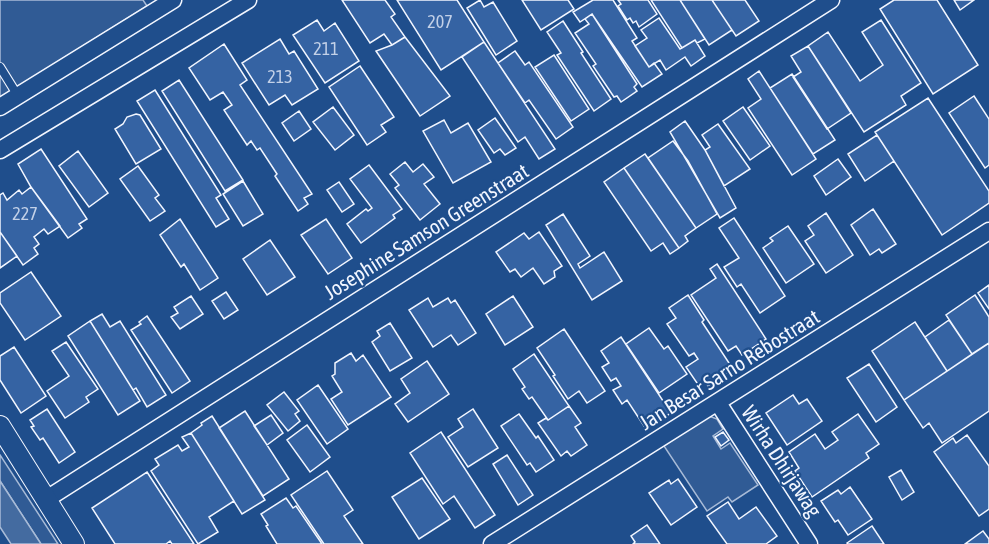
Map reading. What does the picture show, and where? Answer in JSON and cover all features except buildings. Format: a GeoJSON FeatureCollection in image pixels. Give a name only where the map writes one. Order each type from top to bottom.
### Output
{"type":"FeatureCollection","features":[{"type":"Feature","properties":{"kind":"street"},"geometry":{"type":"LineString","coordinates":[[0,150],[248,0]]}},
{"type":"Feature","properties":{"kind":"street","name":"Josephine Samson Greenstraat"},"geometry":{"type":"LineString","coordinates":[[45,500],[831,0]]}},
{"type":"Feature","properties":{"kind":"street"},"geometry":{"type":"LineString","coordinates":[[0,107],[162,3]]}},
{"type":"Feature","properties":{"kind":"street","name":"Jan Besar Sarno Rebostraat"},"geometry":{"type":"LineString","coordinates":[[492,544],[989,231]]}},
{"type":"Feature","properties":{"kind":"street","name":"Wirha Dhirjawag"},"geometry":{"type":"LineString","coordinates":[[718,403],[809,544]]}},
{"type":"Feature","properties":{"kind":"street"},"geometry":{"type":"LineString","coordinates":[[0,426],[74,544]]}},
{"type":"Feature","properties":{"kind":"lane"},"geometry":{"type":"LineString","coordinates":[[0,67],[18,96]]}},
{"type":"Feature","properties":{"kind":"shaded area"},"geometry":{"type":"Polygon","coordinates":[[[0,0],[143,0],[147,6],[0,98],[0,0]]]}},
{"type":"Feature","properties":{"kind":"shaded area"},"geometry":{"type":"Polygon","coordinates":[[[709,416],[717,419],[723,429],[713,436],[721,449],[730,443],[758,485],[732,502],[728,497],[707,511],[664,446],[709,416]]]}},
{"type":"Feature","properties":{"kind":"shaded area"},"geometry":{"type":"Polygon","coordinates":[[[0,455],[58,544],[41,544],[0,481],[0,455]]]}},
{"type":"Feature","properties":{"kind":"shaded area"},"geometry":{"type":"Polygon","coordinates":[[[0,481],[41,544],[11,544],[0,527],[0,481]]]}}]}
